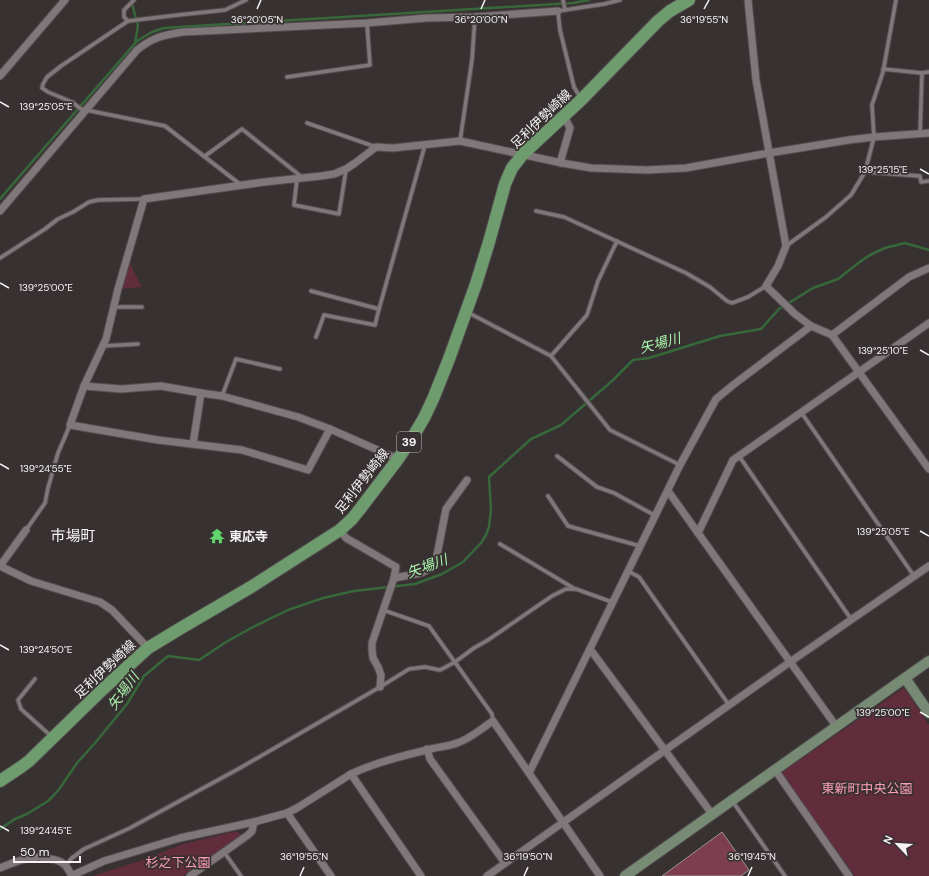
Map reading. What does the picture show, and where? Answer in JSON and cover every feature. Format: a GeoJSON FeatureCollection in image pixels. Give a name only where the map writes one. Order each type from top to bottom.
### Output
{"type":"FeatureCollection","features":[{"type":"Feature","properties":{"kind":"main road","name":"足利伊勢崎線"},"geometry":{"type":"LineString","coordinates":[[0,781],[21,768],[148,648],[251,587],[340,530],[352,519],[398,459],[414,435],[433,400],[476,284],[505,184],[512,168],[523,154],[581,100],[658,22],[670,11],[688,0]]}},
{"type":"Feature","properties":{"kind":"street"},"geometry":{"type":"LineString","coordinates":[[0,76],[65,0]]}},
{"type":"Feature","properties":{"kind":"street"},"geometry":{"type":"LineString","coordinates":[[748,0],[756,80],[786,246],[778,266],[766,286],[795,314],[811,326],[832,335],[929,469]]}},
{"type":"Feature","properties":{"kind":"street"},"geometry":{"type":"LineString","coordinates":[[0,210],[137,50],[154,38],[184,32],[207,30],[367,23],[426,18],[475,17],[562,10]]}},
{"type":"Feature","properties":{"kind":"street"},"geometry":{"type":"LineString","coordinates":[[560,163],[570,128],[564,116]]}},
{"type":"Feature","properties":{"kind":"street"},"geometry":{"type":"LineString","coordinates":[[330,429],[308,470],[242,450],[158,440],[70,424],[84,386],[106,340],[144,199],[241,185],[334,174],[346,169],[376,147],[393,148],[460,141],[560,163],[591,168],[655,169],[686,168],[849,140],[929,134]]}},
{"type":"Feature","properties":{"kind":"street"},"geometry":{"type":"LineString","coordinates":[[832,335],[910,277],[929,268]]}},
{"type":"Feature","properties":{"kind":"street"},"geometry":{"type":"LineString","coordinates":[[698,533],[733,460],[929,323]]}},
{"type":"Feature","properties":{"kind":"street"},"geometry":{"type":"LineString","coordinates":[[529,774],[680,465],[716,399],[811,326]]}},
{"type":"Feature","properties":{"kind":"street"},"geometry":{"type":"LineString","coordinates":[[84,386],[121,389],[161,386],[201,394],[222,396],[298,417],[330,429],[398,459]]}},
{"type":"Feature","properties":{"kind":"street"},"geometry":{"type":"LineString","coordinates":[[193,444],[201,394]]}},
{"type":"Feature","properties":{"kind":"street"},"geometry":{"type":"LineString","coordinates":[[394,578],[421,573],[431,568],[436,560],[446,509],[467,480]]}},
{"type":"Feature","properties":{"kind":"street"},"geometry":{"type":"LineString","coordinates":[[668,491],[836,726]]}},
{"type":"Feature","properties":{"kind":"street"},"geometry":{"type":"LineString","coordinates":[[26,530],[0,566],[31,581],[100,602],[112,610],[148,648]]}},
{"type":"Feature","properties":{"kind":"street"},"geometry":{"type":"LineString","coordinates":[[340,530],[346,538],[396,567],[394,578],[372,643],[373,658],[381,675],[380,687]]}},
{"type":"Feature","properties":{"kind":"street"},"geometry":{"type":"LineString","coordinates":[[486,876],[729,704],[929,566]]}},
{"type":"Feature","properties":{"kind":"street"},"geometry":{"type":"LineString","coordinates":[[590,649],[712,814]]}},
{"type":"Feature","properties":{"kind":"street"},"geometry":{"type":"LineString","coordinates":[[625,876],[929,661]]}},
{"type":"Feature","properties":{"kind":"street"},"geometry":{"type":"LineString","coordinates":[[905,678],[929,713]]}},
{"type":"Feature","properties":{"kind":"street"},"geometry":{"type":"LineString","coordinates":[[0,868],[30,857],[47,858],[59,860],[66,866],[72,876],[104,861],[180,838],[254,822],[287,813],[351,774],[383,762],[428,749],[457,743],[493,721],[600,876]]}},
{"type":"Feature","properties":{"kind":"street"},"geometry":{"type":"LineString","coordinates":[[428,749],[430,759],[505,863]]}},
{"type":"Feature","properties":{"kind":"street"},"geometry":{"type":"LineString","coordinates":[[775,770],[849,876]]}},
{"type":"Feature","properties":{"kind":"street"},"geometry":{"type":"LineString","coordinates":[[351,774],[421,876]]}},
{"type":"Feature","properties":{"kind":"street"},"geometry":{"type":"LineString","coordinates":[[287,813],[331,876]]}},
{"type":"Feature","properties":{"kind":"street"},"geometry":{"type":"LineString","coordinates":[[190,876],[248,835],[252,831],[254,822]]}},
{"type":"Feature","properties":{"kind":"lane"},"geometry":{"type":"LineString","coordinates":[[128,21],[124,17],[124,10],[134,0]]}},
{"type":"Feature","properties":{"kind":"lane"},"geometry":{"type":"LineString","coordinates":[[241,185],[165,126],[81,109],[72,102],[42,88],[47,77],[61,66],[128,21],[178,14],[225,10],[246,0]]}},
{"type":"Feature","properties":{"kind":"lane"},"geometry":{"type":"LineString","coordinates":[[563,0],[560,30],[574,87],[581,100]]}},
{"type":"Feature","properties":{"kind":"lane"},"geometry":{"type":"LineString","coordinates":[[562,10],[604,4],[620,0]]}},
{"type":"Feature","properties":{"kind":"lane"},"geometry":{"type":"LineString","coordinates":[[786,246],[826,217],[850,195],[865,172],[874,137],[872,105],[883,69],[896,0]]}},
{"type":"Feature","properties":{"kind":"lane"},"geometry":{"type":"LineString","coordinates":[[460,141],[472,60],[475,17]]}},
{"type":"Feature","properties":{"kind":"lane"},"geometry":{"type":"LineString","coordinates":[[287,77],[370,65],[367,23]]}},
{"type":"Feature","properties":{"kind":"lane"},"geometry":{"type":"LineString","coordinates":[[883,69],[922,73],[929,72]]}},
{"type":"Feature","properties":{"kind":"lane"},"geometry":{"type":"LineString","coordinates":[[920,134],[922,73]]}},
{"type":"Feature","properties":{"kind":"lane"},"geometry":{"type":"LineString","coordinates":[[307,123],[376,147]]}},
{"type":"Feature","properties":{"kind":"lane"},"geometry":{"type":"LineString","coordinates":[[204,156],[242,129],[301,178],[294,205],[339,214],[346,169]]}},
{"type":"Feature","properties":{"kind":"lane"},"geometry":{"type":"LineString","coordinates":[[316,337],[324,315],[374,325],[425,144]]}},
{"type":"Feature","properties":{"kind":"lane"},"geometry":{"type":"LineString","coordinates":[[865,172],[920,176],[922,182],[929,181]]}},
{"type":"Feature","properties":{"kind":"lane"},"geometry":{"type":"LineString","coordinates":[[0,258],[58,219],[89,202],[98,200],[144,199]]}},
{"type":"Feature","properties":{"kind":"lane"},"geometry":{"type":"LineString","coordinates":[[536,211],[564,217],[686,273],[710,287],[727,301],[732,303],[748,297],[766,286]]}},
{"type":"Feature","properties":{"kind":"lane"},"geometry":{"type":"LineString","coordinates":[[551,356],[587,315],[598,281],[617,241]]}},
{"type":"Feature","properties":{"kind":"lane"},"geometry":{"type":"LineString","coordinates":[[311,291],[379,309]]}},
{"type":"Feature","properties":{"kind":"lane"},"geometry":{"type":"LineString","coordinates":[[114,307],[142,307]]}},
{"type":"Feature","properties":{"kind":"lane"},"geometry":{"type":"LineString","coordinates":[[466,311],[551,356],[610,430],[680,465]]}},
{"type":"Feature","properties":{"kind":"lane"},"geometry":{"type":"LineString","coordinates":[[103,346],[138,344]]}},
{"type":"Feature","properties":{"kind":"lane"},"geometry":{"type":"LineString","coordinates":[[222,396],[236,359],[280,369]]}},
{"type":"Feature","properties":{"kind":"lane"},"geometry":{"type":"LineString","coordinates":[[801,412],[914,576]]}},
{"type":"Feature","properties":{"kind":"lane"},"geometry":{"type":"LineString","coordinates":[[26,530],[45,503],[58,453],[70,424]]}},
{"type":"Feature","properties":{"kind":"lane"},"geometry":{"type":"LineString","coordinates":[[556,456],[597,487],[614,493],[656,516]]}},
{"type":"Feature","properties":{"kind":"lane"},"geometry":{"type":"LineString","coordinates":[[739,456],[851,619]]}},
{"type":"Feature","properties":{"kind":"lane"},"geometry":{"type":"LineString","coordinates":[[548,496],[568,526],[641,546]]}},
{"type":"Feature","properties":{"kind":"lane"},"geometry":{"type":"LineString","coordinates":[[500,544],[576,589],[613,602]]}},
{"type":"Feature","properties":{"kind":"lane"},"geometry":{"type":"LineString","coordinates":[[628,571],[639,577],[729,704]]}},
{"type":"Feature","properties":{"kind":"lane"},"geometry":{"type":"LineString","coordinates":[[66,866],[72,858],[84,849],[130,828],[240,768],[409,669],[424,667],[440,670],[455,662],[552,596],[566,589],[576,589]]}},
{"type":"Feature","properties":{"kind":"lane"},"geometry":{"type":"LineString","coordinates":[[383,610],[429,626],[492,714],[493,721]]}},
{"type":"Feature","properties":{"kind":"lane"},"geometry":{"type":"LineString","coordinates":[[35,679],[18,700],[20,709],[53,738]]}},
{"type":"Feature","properties":{"kind":"lane"},"geometry":{"type":"LineString","coordinates":[[732,800],[785,876]]}},
{"type":"Feature","properties":{"kind":"lane"},"geometry":{"type":"LineString","coordinates":[[224,852],[241,876]]}},
{"type":"Feature","properties":{"kind":"green space"},"geometry":{"type":"Polygon","coordinates":[[[127,258],[142,287],[118,289],[127,258]]]}},
{"type":"Feature","properties":{"kind":"green space","name":"東新町中央公園"},"geometry":{"type":"Polygon","coordinates":[[[904,688],[929,725],[929,876],[855,876],[781,773],[904,688]]]}},
{"type":"Feature","properties":{"kind":"green space","name":"杉之下公園"},"geometry":{"type":"Polygon","coordinates":[[[237,831],[241,835],[183,876],[93,876],[140,861],[183,844],[237,831]]]}},
{"type":"Feature","properties":{"kind":"building"},"geometry":{"type":"Polygon","coordinates":[[[722,832],[749,870],[741,876],[662,876],[722,832]]]}},
{"type":"Feature","properties":{"kind":"waterway"},"geometry":{"type":"LineString","coordinates":[[131,0],[138,26],[135,43]]}},
{"type":"Feature","properties":{"kind":"waterway"},"geometry":{"type":"LineString","coordinates":[[0,199],[137,41],[152,32],[164,28],[573,3],[589,0]]}},
{"type":"Feature","properties":{"kind":"waterway","name":"矢場川"},"geometry":{"type":"LineString","coordinates":[[0,829],[48,801],[54,795],[77,763],[127,704],[144,676],[168,656],[199,660],[226,642],[288,610],[323,598],[354,591],[415,584],[442,574],[463,562],[481,543],[489,527],[491,510],[489,477],[531,439],[561,425],[612,381],[633,360],[649,358],[720,336],[761,329],[779,309],[813,288],[838,279],[870,255],[885,248],[905,243],[929,250]]}},
{"type":"Feature","properties":{"kind":"place","name":"東応寺"},"geometry":{"type":"Point","coordinates":[217,536]}},
{"type":"Feature","properties":{"kind":"district","name":"市場町"},"geometry":{"type":"Point","coordinates":[73,536]}}]}
